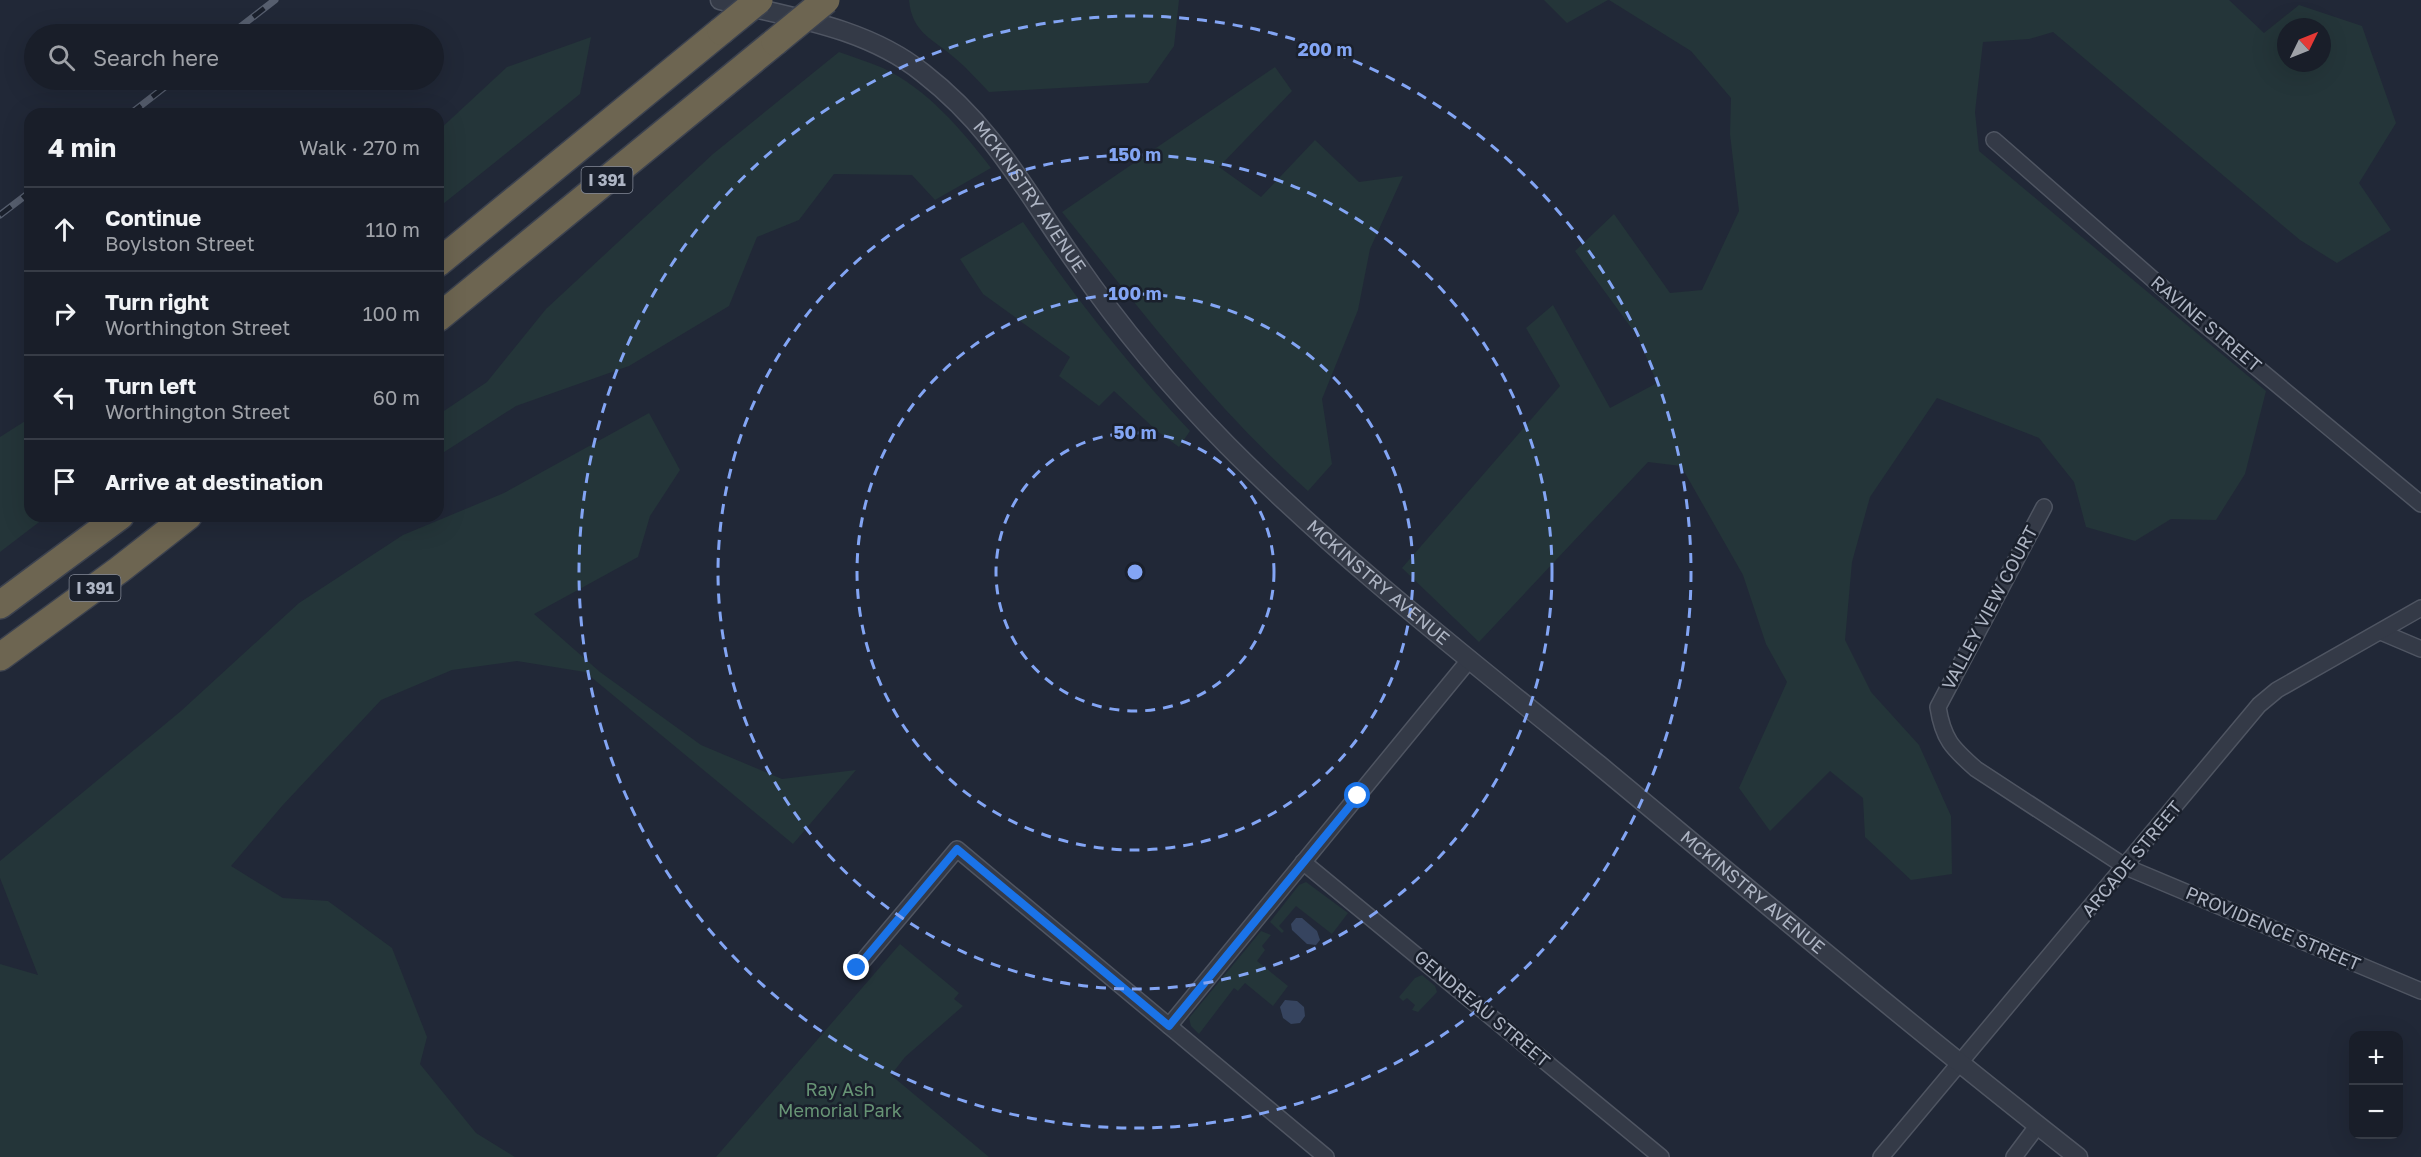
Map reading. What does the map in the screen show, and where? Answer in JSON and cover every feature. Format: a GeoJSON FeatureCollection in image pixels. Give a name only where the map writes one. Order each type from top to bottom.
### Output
{"type":"FeatureCollection","features":[{"type":"Feature","properties":{"kind":"highway","name":"I 391"},"geometry":{"type":"LineString","coordinates":[[444,258],[759,0]]}},
{"type":"Feature","properties":{"kind":"highway","name":"I 391"},"geometry":{"type":"LineString","coordinates":[[444,313],[826,0]]}},
{"type":"Feature","properties":{"kind":"highway","name":"I 391"},"geometry":{"type":"LineString","coordinates":[[0,605],[112,522]]}},
{"type":"Feature","properties":{"kind":"highway","name":"I 391"},"geometry":{"type":"LineString","coordinates":[[0,657],[180,522]]}},
{"type":"Feature","properties":{"kind":"street","name":"MCKINSTRY AVENUE"},"geometry":{"type":"LineString","coordinates":[[720,0],[848,32],[911,63],[946,92],[1000,148],[1095,289],[1195,411],[1289,504],[1470,659],[1959,1063],[2078,1157]]}},
{"type":"Feature","properties":{"kind":"street","name":"RAVINE STREET"},"geometry":{"type":"LineString","coordinates":[[1994,140],[2197,318],[2421,504]]}},
{"type":"Feature","properties":{"kind":"street","name":"VALLEY VIEW COURT"},"geometry":{"type":"LineString","coordinates":[[2044,507],[1938,707],[1942,730],[1954,750],[1976,769],[2126,867]]}},
{"type":"Feature","properties":{"kind":"street","name":"ARCADE STREET"},"geometry":{"type":"LineString","coordinates":[[1888,1155],[1959,1063],[2126,867],[2259,705],[2277,690],[2421,608]]}},
{"type":"Feature","properties":{"kind":"street"},"geometry":{"type":"LineString","coordinates":[[2381,632],[2421,649]]}},
{"type":"Feature","properties":{"kind":"street"},"geometry":{"type":"LineString","coordinates":[[1169,1026],[1470,659]]}},
{"type":"Feature","properties":{"kind":"street"},"geometry":{"type":"LineString","coordinates":[[857,968],[957,849],[1326,1157]]}},
{"type":"Feature","properties":{"kind":"street","name":"GENDREAU STREET"},"geometry":{"type":"LineString","coordinates":[[1303,862],[1661,1157]]}},
{"type":"Feature","properties":{"kind":"street","name":"PROVIDENCE STREET"},"geometry":{"type":"LineString","coordinates":[[2126,867],[2421,991]]}},
{"type":"Feature","properties":{"kind":"street"},"geometry":{"type":"LineString","coordinates":[[2014,1157],[2037,1125]]}},
{"type":"Feature","properties":{"kind":"green space"},"geometry":{"type":"Polygon","coordinates":[[[909,0],[1179,0],[1174,46],[1148,83],[989,92],[948,52],[925,35],[915,21],[909,0]]]}},
{"type":"Feature","properties":{"kind":"green space"},"geometry":{"type":"Polygon","coordinates":[[[1544,0],[1608,0],[1567,23],[1544,0]]]}},
{"type":"Feature","properties":{"kind":"green space"},"geometry":{"type":"Polygon","coordinates":[[[1609,0],[2229,0],[2264,33],[2277,23],[2277,72],[2331,72],[2331,18],[2283,18],[2299,5],[2362,26],[2396,123],[2359,183],[2391,230],[2337,263],[2300,240],[2053,32],[2029,39],[1983,42],[1975,112],[1979,151],[2266,391],[2245,474],[2216,520],[2171,519],[2135,541],[2086,527],[2074,482],[2039,438],[1937,398],[1870,497],[1852,562],[1845,640],[1871,692],[1919,745],[1951,816],[1952,874],[1911,880],[1865,837],[1863,798],[1830,771],[1770,831],[1739,788],[1787,682],[1766,644],[1743,575],[1681,466],[1648,462],[1479,642],[1402,568],[1560,386],[1526,328],[1553,305],[1610,408],[1657,383],[1638,337],[1575,251],[1614,214],[1670,293],[1702,290],[1739,211],[1730,134],[1731,98],[1691,51],[1609,0]]]}},
{"type":"Feature","properties":{"kind":"green space"},"geometry":{"type":"Polygon","coordinates":[[[591,37],[580,94],[444,203],[444,125],[507,67],[591,37]]]}},
{"type":"Feature","properties":{"kind":"green space"},"geometry":{"type":"Polygon","coordinates":[[[839,52],[883,68],[914,87],[956,125],[991,168],[935,200],[912,175],[834,174],[799,220],[757,237],[729,306],[629,366],[516,406],[444,452],[444,411],[487,382],[546,309],[713,154],[839,52]]]}},
{"type":"Feature","properties":{"kind":"green space"},"geometry":{"type":"Polygon","coordinates":[[[1275,67],[1292,91],[1219,167],[1261,197],[1315,140],[1359,182],[1403,176],[1370,249],[1358,310],[1322,399],[1332,464],[1308,491],[1241,426],[1179,357],[1062,212],[1275,67]]]}},
{"type":"Feature","properties":{"kind":"green space"},"geometry":{"type":"Polygon","coordinates":[[[1023,222],[1102,330],[1190,431],[1179,447],[1157,431],[1114,391],[1099,406],[1059,376],[1070,357],[983,294],[960,259],[1023,222]]]}},
{"type":"Feature","properties":{"kind":"green space"},"geometry":{"type":"Polygon","coordinates":[[[649,413],[680,470],[650,516],[638,557],[534,614],[600,672],[701,745],[782,779],[856,770],[793,844],[585,672],[517,661],[452,670],[381,700],[282,806],[231,866],[283,898],[328,901],[392,948],[427,1037],[420,1064],[476,1133],[515,1157],[0,1157],[0,964],[38,975],[0,878],[0,861],[181,711],[299,603],[403,535],[434,522],[444,522],[444,518],[504,493],[649,413]]]}},
{"type":"Feature","properties":{"kind":"green space"},"geometry":{"type":"Polygon","coordinates":[[[24,422],[24,522],[39,522],[0,552],[0,437],[24,422]]]}},
{"type":"Feature","properties":{"kind":"green space"},"geometry":{"type":"Polygon","coordinates":[[[1306,882],[1348,913],[1332,934],[1296,906],[1279,926],[1284,931],[1282,933],[1270,922],[1299,885],[1306,882]]]}},
{"type":"Feature","properties":{"kind":"green space"},"geometry":{"type":"Polygon","coordinates":[[[1261,931],[1271,935],[1262,946],[1265,950],[1257,961],[1288,986],[1273,1006],[1245,983],[1238,991],[1234,988],[1199,1034],[1191,1026],[1189,1018],[1261,931]]]}},
{"type":"Feature","properties":{"kind":"green space","name":"Ray Ash Memorial Park"},"geometry":{"type":"Polygon","coordinates":[[[900,944],[959,993],[954,999],[963,1006],[905,1057],[891,1075],[989,1157],[716,1157],[900,944]]]}},
{"type":"Feature","properties":{"kind":"green space"},"geometry":{"type":"Polygon","coordinates":[[[1422,975],[1435,986],[1437,992],[1418,1012],[1412,1010],[1415,1005],[1407,998],[1403,1001],[1399,997],[1415,978],[1422,975]]]}},
{"type":"Feature","properties":{"kind":"water"},"geometry":{"type":"Polygon","coordinates":[[[1296,918],[1302,918],[1317,931],[1320,940],[1316,945],[1307,944],[1292,930],[1291,924],[1296,918]]]}},
{"type":"Feature","properties":{"kind":"water"},"geometry":{"type":"Polygon","coordinates":[[[1285,1000],[1297,1001],[1304,1007],[1305,1016],[1300,1023],[1291,1024],[1283,1018],[1280,1007],[1285,1000]]]}},
{"type":"Feature","properties":{"kind":"railway"},"geometry":{"type":"LineString","coordinates":[[244,24],[275,0]]}},
{"type":"Feature","properties":{"kind":"railway"},"geometry":{"type":"LineString","coordinates":[[138,108],[161,90]]}},
{"type":"Feature","properties":{"kind":"railway"},"geometry":{"type":"LineString","coordinates":[[0,215],[24,197]]}},
{"type":"Feature","properties":{"kind":"route"},"geometry":{"type":"LineString","coordinates":[[857,968],[957,849],[1169,1026],[1358,796]]}}]}
